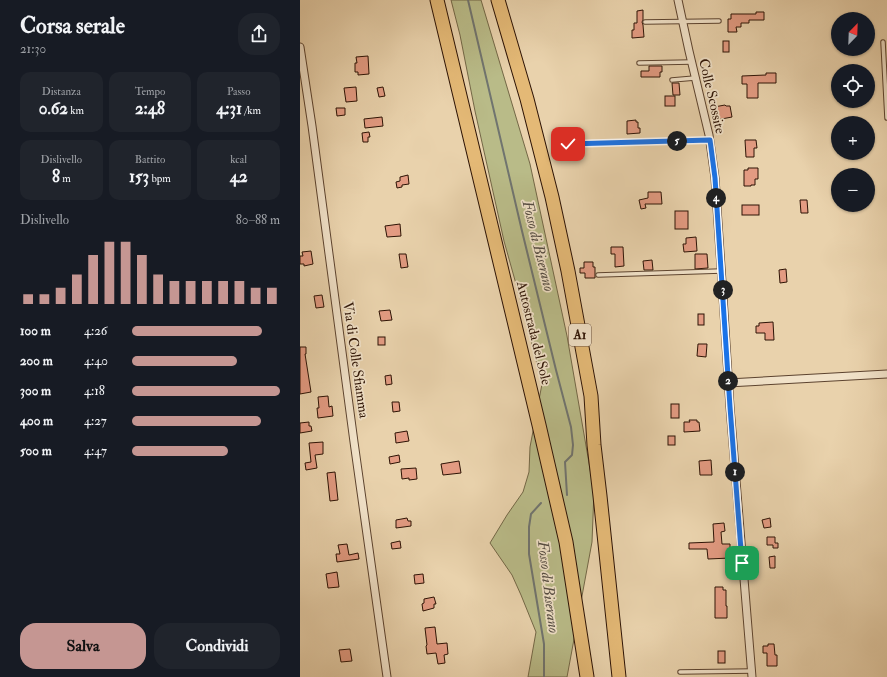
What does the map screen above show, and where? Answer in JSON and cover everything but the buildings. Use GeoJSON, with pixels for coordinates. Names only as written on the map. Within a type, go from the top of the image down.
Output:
{"type":"FeatureCollection","features":[{"type":"Feature","properties":{"kind":"highway","name":"Autostrada del Sole"},"geometry":{"type":"LineString","coordinates":[[437,0],[538,417],[566,542],[587,677]]}},
{"type":"Feature","properties":{"kind":"highway","name":"A1"},"geometry":{"type":"LineString","coordinates":[[498,0],[527,99],[552,196],[568,271],[591,396],[594,445],[619,677]]}},
{"type":"Feature","properties":{"kind":"street","name":"Colle Scossite"},"geometry":{"type":"LineString","coordinates":[[678,0],[710,140],[715,178],[728,383],[752,674]]}},
{"type":"Feature","properties":{"kind":"street","name":"Via di Colle Sfiamma"},"geometry":{"type":"LineString","coordinates":[[300,47],[387,677]]}},
{"type":"Feature","properties":{"kind":"street"},"geometry":{"type":"LineString","coordinates":[[728,383],[887,374]]}},
{"type":"Feature","properties":{"kind":"lane"},"geometry":{"type":"LineString","coordinates":[[645,22],[719,21]]}},
{"type":"Feature","properties":{"kind":"lane"},"geometry":{"type":"LineString","coordinates":[[883,42],[887,118]]}},
{"type":"Feature","properties":{"kind":"lane"},"geometry":{"type":"LineString","coordinates":[[640,63],[691,62]]}},
{"type":"Feature","properties":{"kind":"lane"},"geometry":{"type":"LineString","coordinates":[[672,80],[695,78]]}},
{"type":"Feature","properties":{"kind":"lane"},"geometry":{"type":"LineString","coordinates":[[598,275],[722,271]]}},
{"type":"Feature","properties":{"kind":"lane"},"geometry":{"type":"LineString","coordinates":[[680,672],[752,674]]}},
{"type":"Feature","properties":{"kind":"path"},"geometry":{"type":"LineString","coordinates":[[568,144],[710,140]]}},
{"type":"Feature","properties":{"kind":"green space"},"geometry":{"type":"Polygon","coordinates":[[[451,0],[481,0],[530,164],[567,336],[594,492],[592,542],[567,677],[528,677],[536,632],[512,575],[490,543],[523,492],[529,472],[530,447],[542,384],[504,241],[475,111],[460,35],[451,0]]]}},
{"type":"Feature","properties":{"kind":"waterway","name":"Fosso di Biserano"},"geometry":{"type":"LineString","coordinates":[[468,0],[522,231],[571,427],[573,445],[572,455],[565,462],[567,495]]}},
{"type":"Feature","properties":{"kind":"waterway","name":"Fosso di Biserano"},"geometry":{"type":"LineString","coordinates":[[541,503],[531,514],[529,527],[529,554],[544,644],[544,677]]}},
{"type":"Feature","properties":{"kind":"route"},"geometry":{"type":"LineString","coordinates":[[568,144],[710,140],[715,178],[742,563]]}}]}
